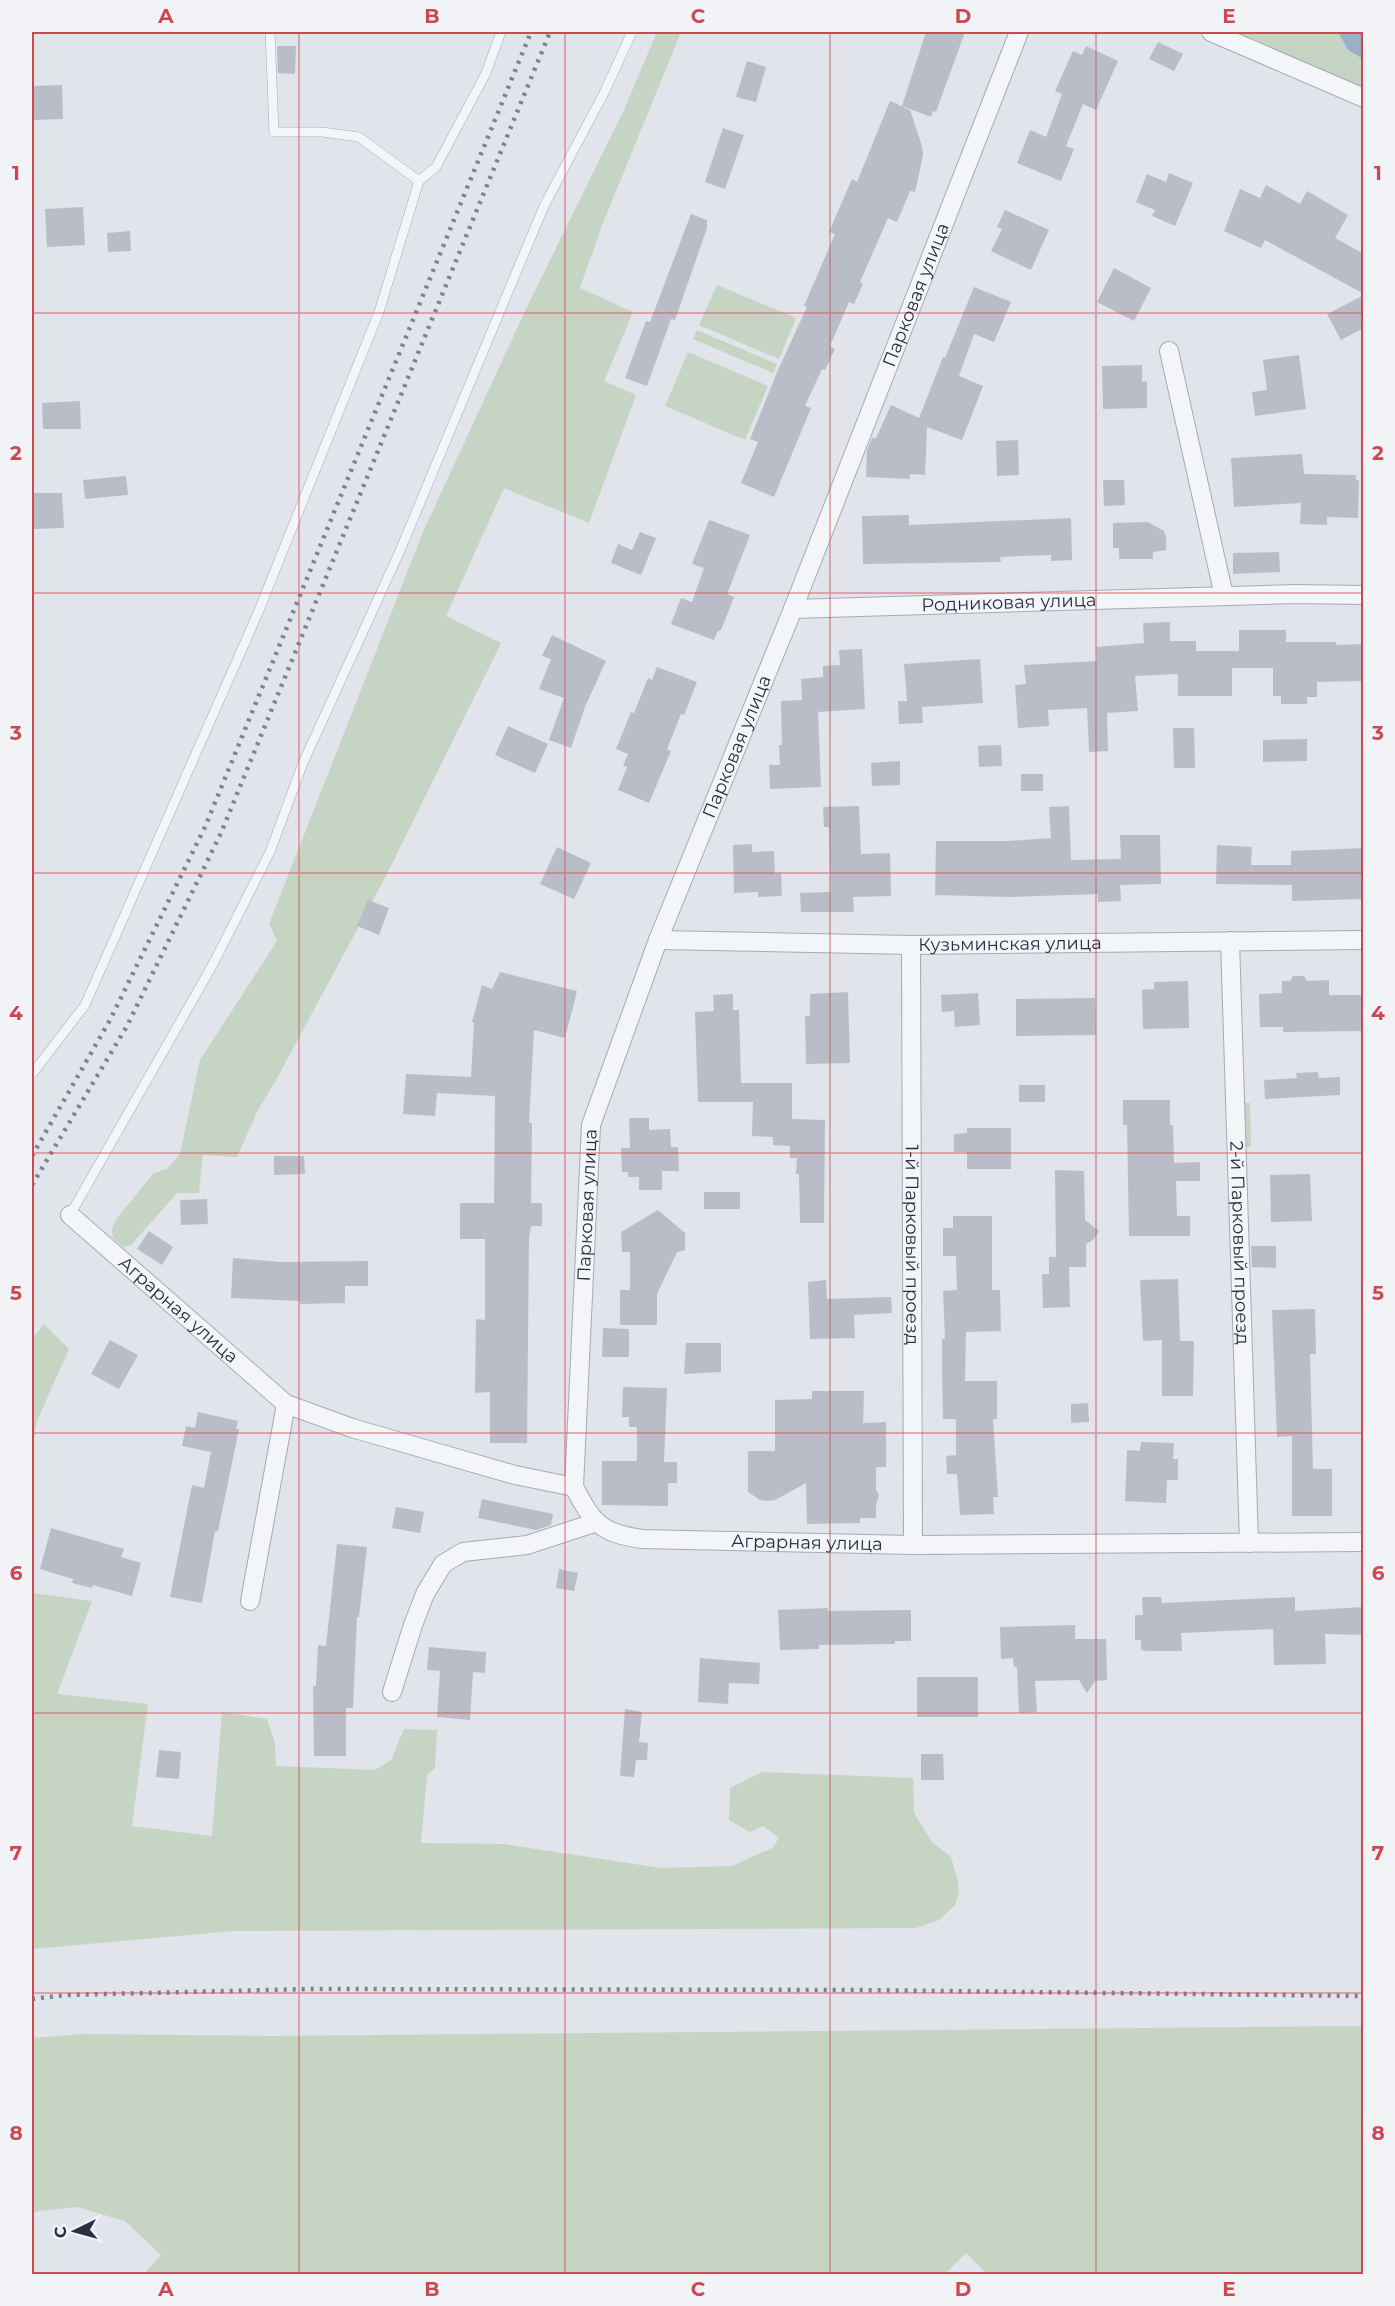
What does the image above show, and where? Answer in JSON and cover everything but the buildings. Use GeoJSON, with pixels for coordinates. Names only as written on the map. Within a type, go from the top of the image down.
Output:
{"type":"FeatureCollection","features":[{"type":"Feature","properties":{"kind":"street","name":"Парковая улица"},"geometry":{"type":"LineString","coordinates":[[574,1487],[591,1125],[658,940],[792,609],[1019,32]]}},
{"type":"Feature","properties":{"kind":"street"},"geometry":{"type":"LineString","coordinates":[[1211,32],[1364,98]]}},
{"type":"Feature","properties":{"kind":"street"},"geometry":{"type":"LineString","coordinates":[[1169,351],[1224,596]]}},
{"type":"Feature","properties":{"kind":"street","name":"Родниковая улица"},"geometry":{"type":"LineString","coordinates":[[792,609],[1224,596],[1364,595]]}},
{"type":"Feature","properties":{"kind":"street","name":"Кузьминская улица"},"geometry":{"type":"LineString","coordinates":[[658,940],[911,945],[1364,940]]}},
{"type":"Feature","properties":{"kind":"street","name":"2-й Парковый проезд"},"geometry":{"type":"LineString","coordinates":[[1230,941],[1249,1543]]}},
{"type":"Feature","properties":{"kind":"street","name":"1-й Парковый проезд"},"geometry":{"type":"LineString","coordinates":[[911,945],[914,1545]]}},
{"type":"Feature","properties":{"kind":"street","name":"Аграрная улица"},"geometry":{"type":"LineString","coordinates":[[70,1215],[286,1404],[352,1428],[515,1475],[574,1487],[588,1513],[597,1522],[618,1535],[642,1539],[914,1545],[1364,1542]]}},
{"type":"Feature","properties":{"kind":"street"},"geometry":{"type":"LineString","coordinates":[[250,1601],[286,1404]]}},
{"type":"Feature","properties":{"kind":"street"},"geometry":{"type":"LineString","coordinates":[[392,1692],[425,1594],[442,1564],[463,1552],[527,1545],[597,1522]]}},
{"type":"Feature","properties":{"kind":"lane"},"geometry":{"type":"LineString","coordinates":[[270,32],[274,132],[322,132],[359,137],[419,181]]}},
{"type":"Feature","properties":{"kind":"lane"},"geometry":{"type":"LineString","coordinates":[[32,1074],[85,1005],[257,615],[379,312],[419,181],[436,167],[486,73],[501,32]]}},
{"type":"Feature","properties":{"kind":"lane"},"geometry":{"type":"LineString","coordinates":[[70,1215],[212,966],[270,852],[303,763],[399,553],[544,206],[604,93],[632,32]]}},
{"type":"Feature","properties":{"kind":"green space"},"geometry":{"type":"Polygon","coordinates":[[[657,32],[681,32],[603,223],[580,288],[633,312],[604,381],[636,395],[589,523],[504,488],[446,616],[501,643],[386,876],[258,1110],[237,1157],[203,1155],[199,1193],[177,1193],[131,1245],[123,1247],[113,1238],[112,1229],[117,1218],[154,1173],[167,1169],[180,1154],[200,1060],[277,941],[269,924],[423,532],[526,309],[623,112],[657,32]]]}},
{"type":"Feature","properties":{"kind":"green space"},"geometry":{"type":"Polygon","coordinates":[[[1219,32],[1338,32],[1348,50],[1363,59],[1363,94],[1219,32]]]}},
{"type":"Feature","properties":{"kind":"green space"},"geometry":{"type":"Polygon","coordinates":[[[717,285],[796,318],[779,359],[699,325],[717,285]]]}},
{"type":"Feature","properties":{"kind":"green space"},"geometry":{"type":"Polygon","coordinates":[[[697,330],[777,364],[773,373],[693,339],[697,330]]]}},
{"type":"Feature","properties":{"kind":"green space"},"geometry":{"type":"Polygon","coordinates":[[[688,352],[768,386],[745,440],[665,406],[688,352]]]}},
{"type":"Feature","properties":{"kind":"green space"},"geometry":{"type":"Polygon","coordinates":[[[1241,1103],[1250,1103],[1251,1147],[1245,1147],[1241,1103]]]}},
{"type":"Feature","properties":{"kind":"green space"},"geometry":{"type":"Polygon","coordinates":[[[44,1324],[69,1349],[37,1421],[32,1452],[32,1339],[44,1324]]]}},
{"type":"Feature","properties":{"kind":"green space"},"geometry":{"type":"Polygon","coordinates":[[[32,1593],[92,1601],[57,1694],[148,1704],[132,1826],[212,1836],[222,1712],[267,1719],[275,1743],[276,1766],[375,1770],[391,1760],[404,1729],[437,1730],[435,1768],[427,1775],[421,1843],[503,1844],[661,1868],[732,1866],[772,1848],[779,1838],[763,1826],[750,1832],[729,1820],[730,1788],[762,1772],[913,1778],[914,1813],[932,1842],[951,1857],[959,1893],[955,1905],[939,1920],[916,1928],[234,1931],[32,1949],[32,1593]]]}},
{"type":"Feature","properties":{"kind":"green space"},"geometry":{"type":"Polygon","coordinates":[[[1363,2026],[1363,2274],[987,2274],[966,2253],[945,2274],[144,2274],[161,2255],[125,2221],[77,2207],[38,2211],[32,2214],[32,2038],[81,2034],[271,2036],[1363,2026]]]}},
{"type":"Feature","properties":{"kind":"water"},"geometry":{"type":"Polygon","coordinates":[[[1338,32],[1363,32],[1363,59],[1348,50],[1338,32]]]}},
{"type":"Feature","properties":{"kind":"railway"},"geometry":{"type":"LineString","coordinates":[[32,1156],[110,1020],[205,827],[531,32]]}},
{"type":"Feature","properties":{"kind":"railway"},"geometry":{"type":"LineString","coordinates":[[32,1185],[127,1026],[221,833],[550,32]]}},
{"type":"Feature","properties":{"kind":"railway"},"geometry":{"type":"LineString","coordinates":[[32,1999],[66,1995],[309,1989],[858,1990],[1364,1996]]}}]}
